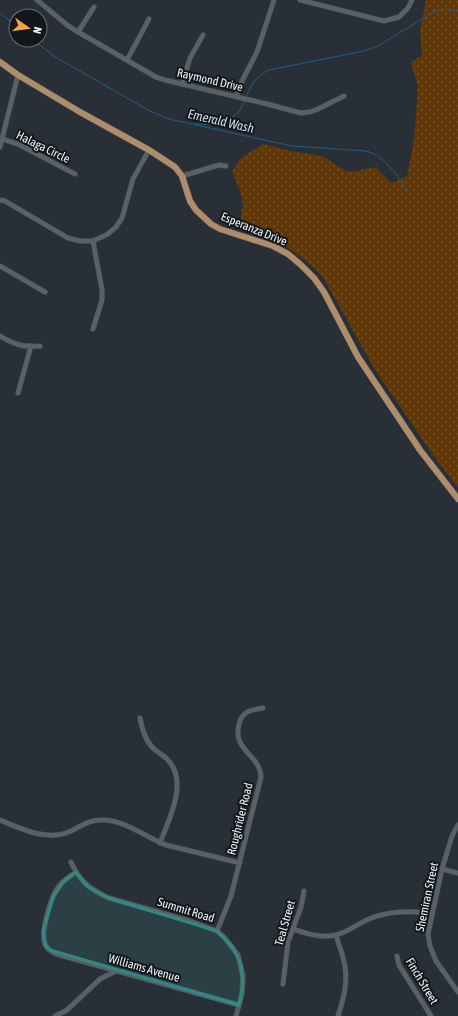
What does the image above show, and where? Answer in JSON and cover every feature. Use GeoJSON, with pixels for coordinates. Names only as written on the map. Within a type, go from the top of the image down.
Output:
{"type":"FeatureCollection","features":[{"type":"Feature","properties":{"kind":"main road","name":"Esperanza Drive"},"geometry":{"type":"LineString","coordinates":[[0,62],[18,75],[80,112],[149,150],[175,167],[182,176],[190,201],[204,218],[220,228],[273,246],[288,254],[301,265],[314,278],[324,292],[358,357],[420,450],[458,499]]}},
{"type":"Feature","properties":{"kind":"street","name":"Raymond Drive"},"geometry":{"type":"LineString","coordinates":[[37,0],[78,32],[156,77],[300,113],[318,109],[344,96]]}},
{"type":"Feature","properties":{"kind":"street"},"geometry":{"type":"LineString","coordinates":[[236,96],[241,83],[258,52],[274,0]]}},
{"type":"Feature","properties":{"kind":"street"},"geometry":{"type":"LineString","coordinates":[[300,0],[315,2],[384,21],[392,20],[398,17],[408,8],[412,0]]}},
{"type":"Feature","properties":{"kind":"street"},"geometry":{"type":"LineString","coordinates":[[78,32],[94,7]]}},
{"type":"Feature","properties":{"kind":"street"},"geometry":{"type":"LineString","coordinates":[[127,60],[149,19]]}},
{"type":"Feature","properties":{"kind":"street"},"geometry":{"type":"LineString","coordinates":[[182,84],[190,58],[203,35]]}},
{"type":"Feature","properties":{"kind":"street"},"geometry":{"type":"LineString","coordinates":[[0,147],[18,75]]}},
{"type":"Feature","properties":{"kind":"street","name":"Halaga Circle"},"geometry":{"type":"LineString","coordinates":[[2,139],[18,144],[75,174]]}},
{"type":"Feature","properties":{"kind":"street"},"geometry":{"type":"LineString","coordinates":[[0,200],[5,201],[68,238],[80,241],[93,241],[108,234],[116,227],[122,218],[133,179],[149,150]]}},
{"type":"Feature","properties":{"kind":"street"},"geometry":{"type":"LineString","coordinates":[[182,176],[219,165],[226,166]]}},
{"type":"Feature","properties":{"kind":"street"},"geometry":{"type":"LineString","coordinates":[[93,241],[102,290],[102,300],[93,329]]}},
{"type":"Feature","properties":{"kind":"street"},"geometry":{"type":"LineString","coordinates":[[0,266],[45,292]]}},
{"type":"Feature","properties":{"kind":"street"},"geometry":{"type":"LineString","coordinates":[[0,336],[14,344],[40,346]]}},
{"type":"Feature","properties":{"kind":"street"},"geometry":{"type":"LineString","coordinates":[[18,393],[31,346]]}},
{"type":"Feature","properties":{"kind":"street","name":"Roughrider Road"},"geometry":{"type":"LineString","coordinates":[[216,931],[231,896],[261,777],[260,767],[240,744],[237,731],[242,716],[245,713],[249,710],[263,708]]}},
{"type":"Feature","properties":{"kind":"street"},"geometry":{"type":"LineString","coordinates":[[140,718],[142,730],[146,739],[154,749],[170,762],[177,778],[175,802],[160,842]]}},
{"type":"Feature","properties":{"kind":"street"},"geometry":{"type":"LineString","coordinates":[[0,820],[24,830],[53,835],[66,833],[91,822],[102,820],[114,821],[160,842],[240,863]]}},
{"type":"Feature","properties":{"kind":"street","name":"Shemiran Street"},"geometry":{"type":"LineString","coordinates":[[458,825],[452,836],[442,869],[428,934],[430,946],[436,961],[458,992]]}},
{"type":"Feature","properties":{"kind":"street","name":"Summit Road"},"geometry":{"type":"LineString","coordinates":[[71,862],[76,872],[88,887],[109,898],[190,921],[216,931],[232,946],[238,955],[241,965],[243,985],[236,1016]]}},
{"type":"Feature","properties":{"kind":"street"},"geometry":{"type":"LineString","coordinates":[[442,869],[458,873]]}},
{"type":"Feature","properties":{"kind":"street","name":"Williams Avenue"},"geometry":{"type":"LineString","coordinates":[[76,872],[58,887],[53,897],[44,931],[45,946],[56,954],[239,1005]]}},
{"type":"Feature","properties":{"kind":"street","name":"Teal Street"},"geometry":{"type":"LineString","coordinates":[[283,984],[288,942],[302,907],[304,891]]}},
{"type":"Feature","properties":{"kind":"street"},"geometry":{"type":"LineString","coordinates":[[293,929],[316,936],[336,935],[375,917],[412,911],[432,914]]}},
{"type":"Feature","properties":{"kind":"street"},"geometry":{"type":"LineString","coordinates":[[336,935],[345,966],[346,981],[345,992],[338,1016]]}},
{"type":"Feature","properties":{"kind":"street","name":"Finch Street"},"geometry":{"type":"LineString","coordinates":[[397,956],[399,965],[432,1016]]}},
{"type":"Feature","properties":{"kind":"street"},"geometry":{"type":"LineString","coordinates":[[55,1016],[67,1010],[100,979],[116,970]]}},
{"type":"Feature","properties":{"kind":"highlighted area"},"geometry":{"type":"Polygon","coordinates":[[[76,872],[88,887],[109,898],[217,931],[233,947],[241,965],[243,985],[239,1005],[50,950],[45,945],[43,931],[53,897],[65,880],[76,872]]]}},
{"type":"Feature","properties":{"kind":"shaded area"},"geometry":{"type":"Polygon","coordinates":[[[426,0],[458,0],[458,488],[438,462],[375,370],[323,277],[306,260],[283,245],[245,229],[241,217],[243,204],[240,191],[232,172],[240,159],[263,144],[291,151],[322,156],[346,171],[357,171],[375,167],[391,183],[407,176],[414,140],[418,87],[411,63],[422,55],[420,30],[426,0]]]}},
{"type":"Feature","properties":{"kind":"waterway"},"geometry":{"type":"LineString","coordinates":[[246,97],[254,81],[269,70],[364,51],[378,46],[435,11],[443,9],[458,11]]}},
{"type":"Feature","properties":{"kind":"waterway","name":"Emerald Wash"},"geometry":{"type":"LineString","coordinates":[[0,13],[8,20]]}},
{"type":"Feature","properties":{"kind":"waterway","name":"Emerald Wash"},"geometry":{"type":"LineString","coordinates":[[44,48],[57,58],[150,111],[169,119],[292,146],[366,151],[379,157],[385,162],[409,192]]}},
{"type":"Feature","properties":{"kind":"waterway"},"geometry":{"type":"LineString","coordinates":[[227,121],[239,112],[245,100]]}},
{"type":"Feature","properties":{"kind":"waterway","name":"Emerald Wash"},"geometry":{"type":"LineString","coordinates":[[195,124],[216,125]]}}]}
